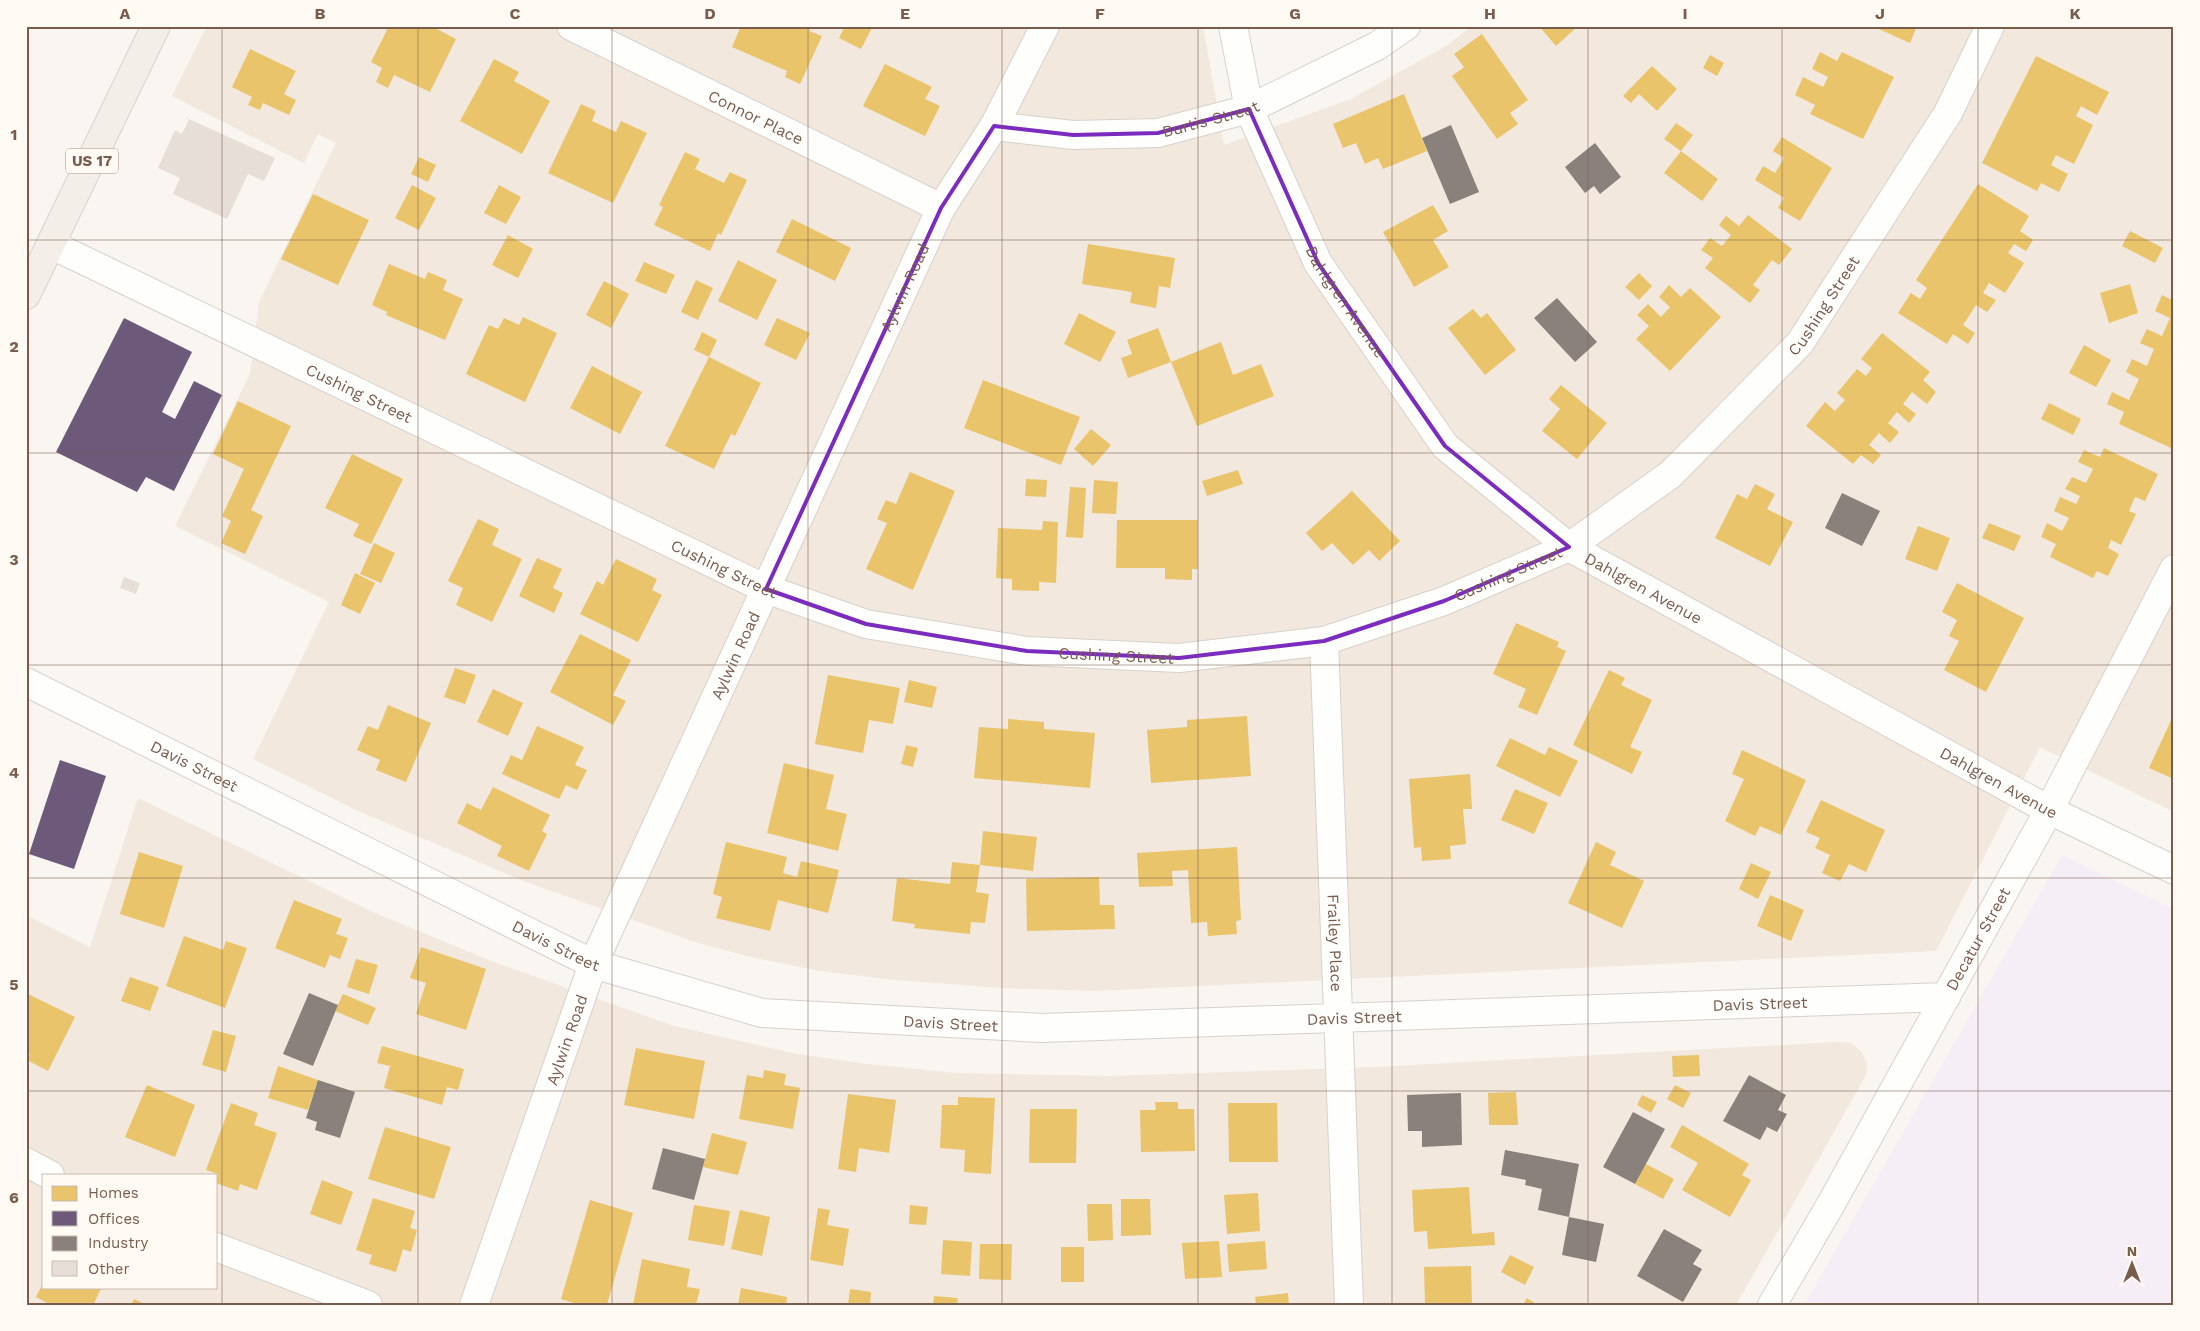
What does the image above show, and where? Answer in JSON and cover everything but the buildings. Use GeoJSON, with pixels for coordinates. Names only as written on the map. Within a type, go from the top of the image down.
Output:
{"type":"FeatureCollection","features":[{"type":"Feature","properties":{"kind":"main road","name":"US 17"},"geometry":{"type":"LineString","coordinates":[[26,295],[52,245],[156,26]]}},
{"type":"Feature","properties":{"kind":"street","name":"Connor Place"},"geometry":{"type":"LineString","coordinates":[[572,26],[941,208]]}},
{"type":"Feature","properties":{"kind":"street","name":"Aylwin Road"},"geometry":{"type":"LineString","coordinates":[[474,1305],[592,964],[941,208],[994,126],[1045,26]]}},
{"type":"Feature","properties":{"kind":"street","name":"Dahlgren Avenue"},"geometry":{"type":"LineString","coordinates":[[1233,26],[1249,109],[1318,263],[1445,446],[1569,547],[2049,810],[2174,870]]}},
{"type":"Feature","properties":{"kind":"street","name":"Burtis Street"},"geometry":{"type":"LineString","coordinates":[[994,126],[1073,135],[1158,132],[1249,109],[1377,46],[1406,26]]}},
{"type":"Feature","properties":{"kind":"street","name":"Cushing Street"},"geometry":{"type":"LineString","coordinates":[[52,245],[766,589],[866,624],[1027,652],[1179,658],[1324,642],[1444,601],[1569,547],[1671,474],[1800,343],[1948,113],[1990,26]]}},
{"type":"Feature","properties":{"kind":"street","name":"Decatur Street"},"geometry":{"type":"LineString","coordinates":[[1772,1305],[1831,1204],[2049,810],[2174,569]]}},
{"type":"Feature","properties":{"kind":"street","name":"Frailey Place"},"geometry":{"type":"LineString","coordinates":[[1324,642],[1349,1305]]}},
{"type":"Feature","properties":{"kind":"street","name":"Davis Street"},"geometry":{"type":"LineString","coordinates":[[26,682],[592,964],[762,1013],[1042,1028],[1946,997]]}},
{"type":"Feature","properties":{"kind":"street"},"geometry":{"type":"LineString","coordinates":[[26,1162],[48,1174]]}},
{"type":"Feature","properties":{"kind":"street"},"geometry":{"type":"LineString","coordinates":[[218,1247],[368,1305]]}},
{"type":"Feature","properties":{"kind":"highlighted area"},"geometry":{"type":"Polygon","coordinates":[[[1249,109],[1318,263],[1445,446],[1569,547],[1444,601],[1324,641],[1179,658],[1027,651],[866,624],[766,589],[941,208],[994,126],[1073,135],[1158,133],[1249,109]]]}},
{"type":"Feature","properties":{"kind":"shaded area"},"geometry":{"type":"Polygon","coordinates":[[[207,26],[1203,26],[1224,145],[1351,99],[1446,46],[1472,26],[2174,26],[2174,812],[2040,747],[1936,951],[1095,991],[999,988],[886,979],[820,971],[755,958],[698,943],[526,882],[358,811],[253,759],[329,602],[175,526],[250,374],[259,302],[336,143],[318,134],[304,163],[172,96],[207,26]]]}},
{"type":"Feature","properties":{"kind":"shaded area"},"geometry":{"type":"Polygon","coordinates":[[[138,798],[375,913],[491,961],[674,1026],[797,1054],[868,1064],[956,1073],[1111,1076],[1376,1067],[1837,1042],[1851,1043],[1861,1051],[1867,1063],[1866,1075],[1736,1305],[26,1305],[26,915],[90,947],[138,798]]]}},
{"type":"Feature","properties":{"kind":"shaded area"},"geometry":{"type":"Polygon","coordinates":[[[2062,855],[2174,909],[2174,1305],[1804,1305],[2062,855]]]}}]}
